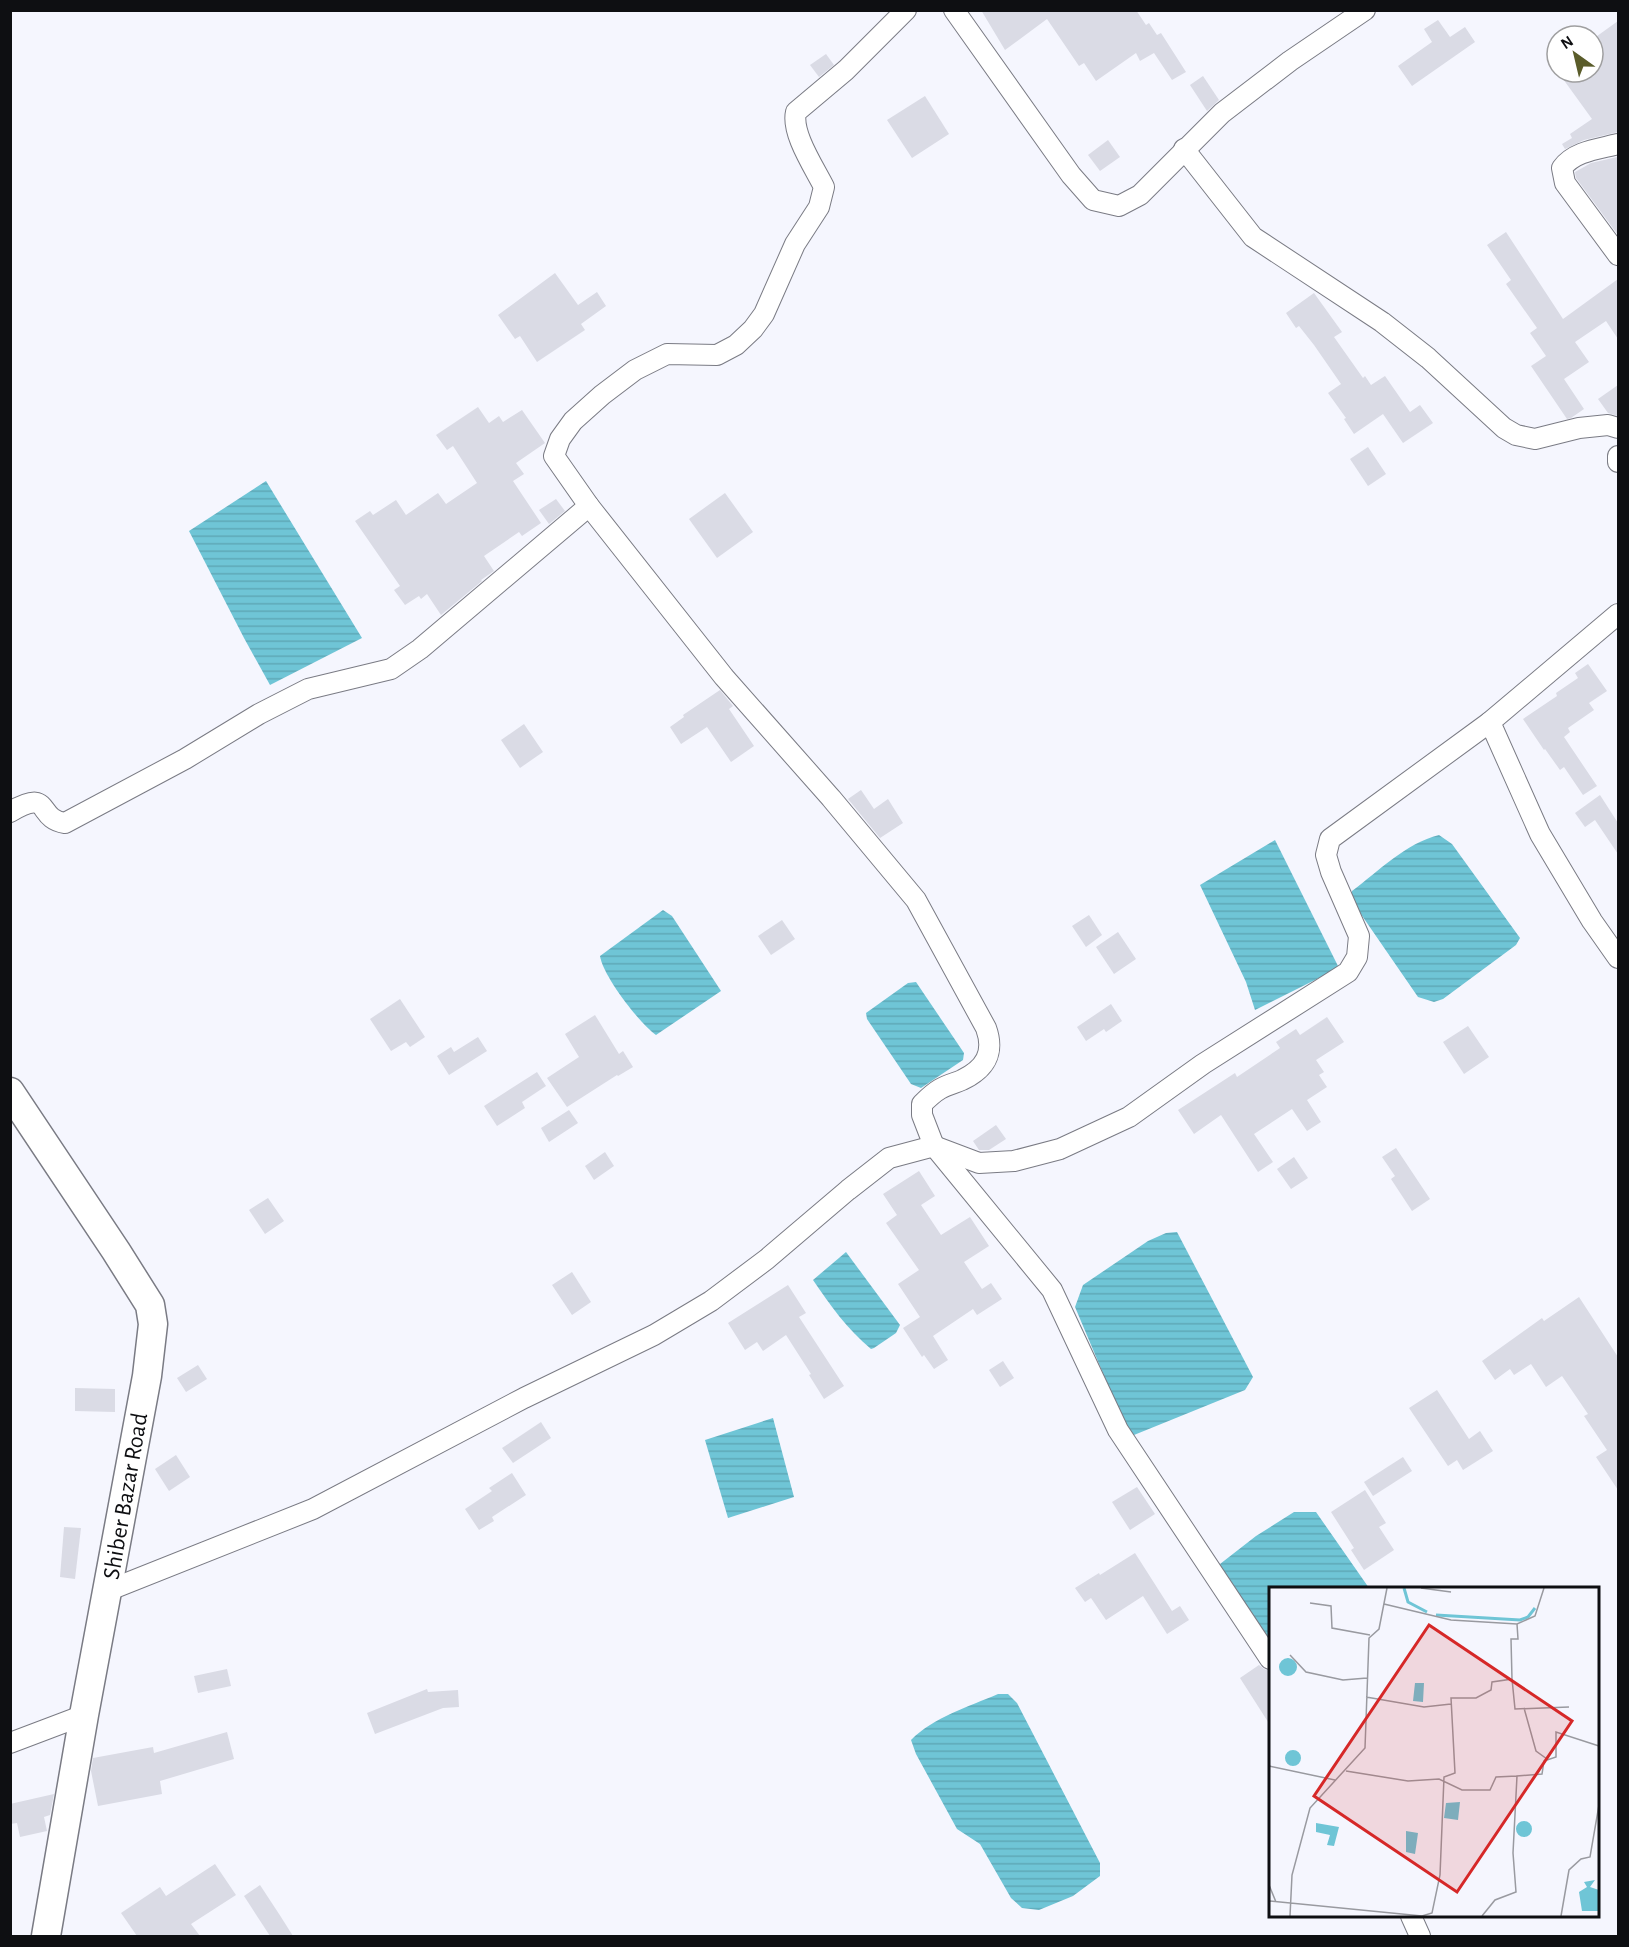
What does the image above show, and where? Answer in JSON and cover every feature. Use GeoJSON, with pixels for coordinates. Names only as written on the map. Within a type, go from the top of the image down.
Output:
{"type":"FeatureCollection","features":[{"type":"Feature","properties":{"kind":"street"},"geometry":{"type":"LineString","coordinates":[[906,10],[846,70],[796,112],[794,121],[796,132],[824,187],[819,207],[795,244],[764,314],[753,329],[736,345],[717,355],[667,354],[635,370],[573,421],[560,439],[554,456],[589,506],[724,677],[823,789],[916,900],[990,1039],[984,1065],[964,1079],[942,1088],[922,1104],[922,1115],[934,1146],[1052,1290],[1118,1430],[1269,1657]]}},
{"type":"Feature","properties":{"kind":"street"},"geometry":{"type":"LineString","coordinates":[[954,10],[1071,174],[1093,200],[1119,206],[1140,195],[1221,113],[1290,61],[1365,10]]}},
{"type":"Feature","properties":{"kind":"street"},"geometry":{"type":"LineString","coordinates":[[1618,144],[1580,154],[1562,168],[1565,183],[1618,255]]}},
{"type":"Feature","properties":{"kind":"street"},"geometry":{"type":"LineString","coordinates":[[1184,149],[1253,237],[1382,322],[1428,358],[1504,429],[1516,435],[1535,439],[1579,428],[1608,425],[1618,428]]}},
{"type":"Feature","properties":{"kind":"street"},"geometry":{"type":"LineString","coordinates":[[1618,456],[1618,462]]}},
{"type":"Feature","properties":{"kind":"street"},"geometry":{"type":"LineString","coordinates":[[10,812],[28,802],[37,802],[44,807],[52,819],[65,823],[185,759],[259,714],[308,689],[391,669],[420,649],[589,506]]}},
{"type":"Feature","properties":{"kind":"street"},"geometry":{"type":"LineString","coordinates":[[107,1591],[314,1509],[524,1398],[654,1335],[711,1301],[767,1259],[889,1158],[934,1146],[979,1163],[1014,1161],[1060,1149],[1129,1116],[1203,1064],[1348,972],[1358,957],[1359,936],[1331,872],[1326,855],[1330,839],[1490,722],[1618,614]]}},
{"type":"Feature","properties":{"kind":"street"},"geometry":{"type":"LineString","coordinates":[[1490,722],[1539,834],[1592,921],[1618,958]]}},
{"type":"Feature","properties":{"kind":"street","name":"Shiber Bazar Road"},"geometry":{"type":"LineString","coordinates":[[10,1092],[150,1305],[153,1324],[147,1376],[84,1715],[46,1936]]}},
{"type":"Feature","properties":{"kind":"street"},"geometry":{"type":"LineString","coordinates":[[10,1743],[84,1715]]}},
{"type":"Feature","properties":{"kind":"street"},"geometry":{"type":"LineString","coordinates":[[1411,1917],[1420,1936]]}},
{"type":"Feature","properties":{"kind":"water"},"geometry":{"type":"Polygon","coordinates":[[[266,481],[362,638],[270,685],[189,531],[266,481]]]}},
{"type":"Feature","properties":{"kind":"water"},"geometry":{"type":"Polygon","coordinates":[[[1439,835],[1452,844],[1520,938],[1516,945],[1443,999],[1434,1002],[1418,997],[1356,907],[1352,891],[1404,851],[1439,835]]]}},
{"type":"Feature","properties":{"kind":"water"},"geometry":{"type":"Polygon","coordinates":[[[1275,840],[1339,968],[1255,1010],[1246,982],[1200,885],[1275,840]]]}},
{"type":"Feature","properties":{"kind":"water"},"geometry":{"type":"Polygon","coordinates":[[[663,910],[672,916],[721,991],[656,1035],[640,1020],[623,998],[608,975],[600,956],[663,910]]]}},
{"type":"Feature","properties":{"kind":"water"},"geometry":{"type":"Polygon","coordinates":[[[916,982],[964,1053],[963,1060],[921,1088],[911,1084],[867,1019],[866,1013],[908,983],[916,982]]]}},
{"type":"Feature","properties":{"kind":"water"},"geometry":{"type":"Polygon","coordinates":[[[1177,1232],[1253,1377],[1245,1390],[1134,1435],[1124,1423],[1075,1307],[1083,1285],[1148,1241],[1166,1233],[1177,1232]]]}},
{"type":"Feature","properties":{"kind":"water"},"geometry":{"type":"Polygon","coordinates":[[[846,1252],[900,1325],[896,1333],[871,1349],[832,1308],[813,1280],[846,1252]]]}},
{"type":"Feature","properties":{"kind":"water"},"geometry":{"type":"Polygon","coordinates":[[[773,1418],[794,1497],[728,1518],[705,1440],[773,1418]]]}},
{"type":"Feature","properties":{"kind":"water"},"geometry":{"type":"Polygon","coordinates":[[[1294,1512],[1316,1512],[1368,1587],[1269,1587],[1269,1642],[1222,1573],[1220,1564],[1256,1536],[1294,1512]]]}},
{"type":"Feature","properties":{"kind":"water"},"geometry":{"type":"Polygon","coordinates":[[[998,1694],[1008,1694],[1017,1703],[1100,1863],[1100,1876],[1073,1896],[1039,1910],[1022,1908],[1011,1898],[980,1844],[957,1829],[916,1754],[911,1740],[941,1719],[998,1694]]]}},
{"type":"Feature","properties":{"kind":"building"},"geometry":{"type":"Polygon","coordinates":[[[981,10],[1136,10],[1146,25],[1149,23],[1157,35],[1161,33],[1186,72],[1172,80],[1154,53],[1140,61],[1136,53],[1096,81],[1084,63],[1079,66],[1047,19],[1005,50],[981,10]]]}},
{"type":"Feature","properties":{"kind":"building"},"geometry":{"type":"Polygon","coordinates":[[[1438,20],[1450,37],[1465,27],[1475,42],[1412,86],[1398,66],[1432,42],[1424,29],[1438,20]]]}},
{"type":"Feature","properties":{"kind":"building"},"geometry":{"type":"Polygon","coordinates":[[[1618,21],[1618,132],[1584,140],[1565,149],[1562,144],[1572,138],[1570,134],[1592,119],[1567,84],[1605,84],[1605,30],[1618,21]]]}},
{"type":"Feature","properties":{"kind":"building"},"geometry":{"type":"Polygon","coordinates":[[[826,54],[834,65],[819,77],[810,65],[826,54]]]}},
{"type":"Feature","properties":{"kind":"building"},"geometry":{"type":"Polygon","coordinates":[[[1203,76],[1219,100],[1207,111],[1190,85],[1203,76]]]}},
{"type":"Feature","properties":{"kind":"building"},"geometry":{"type":"Polygon","coordinates":[[[925,96],[949,134],[912,158],[887,120],[925,96]]]}},
{"type":"Feature","properties":{"kind":"building"},"geometry":{"type":"Polygon","coordinates":[[[1108,140],[1120,157],[1100,171],[1088,155],[1108,140]]]}},
{"type":"Feature","properties":{"kind":"building"},"geometry":{"type":"Polygon","coordinates":[[[1617,157],[1618,235],[1576,178],[1575,172],[1591,163],[1617,157]]]}},
{"type":"Feature","properties":{"kind":"building"},"geometry":{"type":"Polygon","coordinates":[[[1506,232],[1563,319],[1618,279],[1618,339],[1606,321],[1575,342],[1589,362],[1564,379],[1584,409],[1571,418],[1567,419],[1531,366],[1546,356],[1530,333],[1537,328],[1506,284],[1511,280],[1487,245],[1506,232]]]}},
{"type":"Feature","properties":{"kind":"building"},"geometry":{"type":"Polygon","coordinates":[[[555,273],[578,305],[597,292],[606,306],[581,324],[585,330],[537,362],[520,336],[515,339],[498,315],[555,273]]]}},
{"type":"Feature","properties":{"kind":"building"},"geometry":{"type":"Polygon","coordinates":[[[1314,293],[1342,332],[1334,337],[1363,378],[1365,376],[1371,385],[1385,376],[1410,412],[1420,405],[1433,423],[1403,443],[1383,414],[1354,434],[1344,419],[1346,418],[1328,393],[1341,384],[1314,345],[1299,326],[1296,328],[1286,313],[1314,293]]]}},
{"type":"Feature","properties":{"kind":"building"},"geometry":{"type":"Polygon","coordinates":[[[1618,385],[1618,416],[1608,413],[1598,399],[1618,385]]]}},
{"type":"Feature","properties":{"kind":"building"},"geometry":{"type":"Polygon","coordinates":[[[478,407],[489,423],[499,416],[503,422],[522,410],[545,443],[516,463],[524,474],[513,481],[541,523],[522,536],[519,532],[484,556],[494,571],[441,615],[427,594],[405,605],[394,590],[400,586],[355,521],[370,511],[373,515],[396,500],[406,515],[438,493],[446,504],[477,483],[453,446],[447,450],[436,435],[478,407]]]}},
{"type":"Feature","properties":{"kind":"building"},"geometry":{"type":"Polygon","coordinates":[[[1368,447],[1386,474],[1368,486],[1350,459],[1368,447]]]}},
{"type":"Feature","properties":{"kind":"building"},"geometry":{"type":"Polygon","coordinates":[[[725,493],[753,532],[717,558],[689,519],[725,493]]]}},
{"type":"Feature","properties":{"kind":"building"},"geometry":{"type":"Polygon","coordinates":[[[556,499],[565,511],[549,524],[539,510],[556,499]]]}},
{"type":"Feature","properties":{"kind":"building"},"geometry":{"type":"Polygon","coordinates":[[[1588,664],[1607,691],[1589,703],[1594,710],[1568,728],[1570,732],[1564,737],[1597,786],[1583,795],[1564,767],[1560,770],[1544,750],[1523,719],[1557,696],[1556,693],[1578,678],[1575,673],[1588,664]]]}},
{"type":"Feature","properties":{"kind":"building"},"geometry":{"type":"Polygon","coordinates":[[[720,690],[733,706],[729,709],[754,746],[731,762],[707,727],[681,744],[670,727],[684,717],[683,715],[720,690]]]}},
{"type":"Feature","properties":{"kind":"building"},"geometry":{"type":"Polygon","coordinates":[[[524,724],[543,752],[520,768],[501,740],[524,724]]]}},
{"type":"Feature","properties":{"kind":"building"},"geometry":{"type":"Polygon","coordinates":[[[861,790],[874,809],[888,799],[903,823],[880,838],[848,799],[861,790]]]}},
{"type":"Feature","properties":{"kind":"building"},"geometry":{"type":"Polygon","coordinates":[[[1600,795],[1618,823],[1618,854],[1595,820],[1585,827],[1575,813],[1600,795]]]}},
{"type":"Feature","properties":{"kind":"building"},"geometry":{"type":"Polygon","coordinates":[[[1089,915],[1102,935],[1086,947],[1072,926],[1089,915]]]}},
{"type":"Feature","properties":{"kind":"building"},"geometry":{"type":"Polygon","coordinates":[[[782,920],[795,939],[771,955],[758,936],[782,920]]]}},
{"type":"Feature","properties":{"kind":"building"},"geometry":{"type":"Polygon","coordinates":[[[1118,932],[1136,959],[1114,974],[1096,947],[1118,932]]]}},
{"type":"Feature","properties":{"kind":"building"},"geometry":{"type":"Polygon","coordinates":[[[400,999],[425,1037],[410,1047],[406,1042],[391,1051],[370,1019],[400,999]]]}},
{"type":"Feature","properties":{"kind":"building"},"geometry":{"type":"Polygon","coordinates":[[[1111,1004],[1122,1021],[1106,1032],[1104,1029],[1086,1041],[1077,1027],[1111,1004]]]}},
{"type":"Feature","properties":{"kind":"building"},"geometry":{"type":"Polygon","coordinates":[[[595,1015],[619,1054],[623,1051],[633,1067],[567,1107],[547,1078],[579,1057],[565,1034],[595,1015]]]}},
{"type":"Feature","properties":{"kind":"building"},"geometry":{"type":"Polygon","coordinates":[[[1327,1017],[1344,1042],[1316,1060],[1324,1072],[1319,1075],[1327,1087],[1307,1100],[1321,1122],[1307,1131],[1292,1109],[1254,1134],[1273,1162],[1258,1172],[1221,1115],[1194,1134],[1178,1110],[1235,1073],[1237,1077],[1280,1048],[1276,1042],[1296,1029],[1300,1035],[1327,1017]]]}},
{"type":"Feature","properties":{"kind":"building"},"geometry":{"type":"Polygon","coordinates":[[[1468,1026],[1489,1057],[1464,1074],[1443,1042],[1468,1026]]]}},
{"type":"Feature","properties":{"kind":"building"},"geometry":{"type":"Polygon","coordinates":[[[478,1037],[487,1051],[449,1075],[437,1056],[451,1047],[454,1052],[478,1037]]]}},
{"type":"Feature","properties":{"kind":"building"},"geometry":{"type":"Polygon","coordinates":[[[537,1072],[546,1086],[522,1102],[525,1108],[497,1126],[484,1106],[537,1072]]]}},
{"type":"Feature","properties":{"kind":"building"},"geometry":{"type":"Polygon","coordinates":[[[569,1110],[578,1123],[549,1142],[541,1128],[569,1110]]]}},
{"type":"Feature","properties":{"kind":"building"},"geometry":{"type":"Polygon","coordinates":[[[996,1125],[1006,1139],[989,1150],[979,1150],[973,1141],[996,1125]]]}},
{"type":"Feature","properties":{"kind":"building"},"geometry":{"type":"Polygon","coordinates":[[[1396,1148],[1430,1199],[1412,1211],[1391,1179],[1395,1176],[1382,1157],[1396,1148]]]}},
{"type":"Feature","properties":{"kind":"building"},"geometry":{"type":"Polygon","coordinates":[[[605,1152],[614,1166],[594,1180],[585,1166],[605,1152]]]}},
{"type":"Feature","properties":{"kind":"building"},"geometry":{"type":"Polygon","coordinates":[[[1294,1157],[1308,1178],[1291,1189],[1277,1169],[1294,1157]]]}},
{"type":"Feature","properties":{"kind":"building"},"geometry":{"type":"Polygon","coordinates":[[[919,1171],[935,1196],[921,1205],[941,1235],[970,1217],[989,1246],[964,1262],[982,1289],[991,1283],[1002,1299],[977,1315],[973,1309],[933,1336],[948,1360],[934,1369],[924,1355],[922,1357],[903,1328],[920,1317],[898,1284],[919,1270],[886,1223],[897,1215],[883,1194],[919,1171]]]}},
{"type":"Feature","properties":{"kind":"building"},"geometry":{"type":"Polygon","coordinates":[[[268,1198],[284,1221],[265,1234],[249,1210],[268,1198]]]}},
{"type":"Feature","properties":{"kind":"building"},"geometry":{"type":"Polygon","coordinates":[[[572,1272],[591,1302],[572,1315],[552,1285],[572,1272]]]}},
{"type":"Feature","properties":{"kind":"building"},"geometry":{"type":"Polygon","coordinates":[[[788,1285],[806,1313],[799,1317],[844,1386],[824,1399],[786,1335],[763,1351],[757,1342],[745,1350],[728,1323],[788,1285]]]}},
{"type":"Feature","properties":{"kind":"building"},"geometry":{"type":"Polygon","coordinates":[[[1579,1297],[1618,1357],[1618,1490],[1596,1457],[1607,1450],[1584,1416],[1588,1414],[1562,1376],[1546,1387],[1531,1364],[1514,1375],[1510,1369],[1495,1380],[1482,1361],[1542,1318],[1544,1321],[1579,1297]]]}},
{"type":"Feature","properties":{"kind":"building"},"geometry":{"type":"Polygon","coordinates":[[[1003,1361],[1014,1378],[1000,1387],[989,1370],[1003,1361]]]}},
{"type":"Feature","properties":{"kind":"building"},"geometry":{"type":"Polygon","coordinates":[[[198,1365],[207,1379],[186,1392],[177,1378],[198,1365]]]}},
{"type":"Feature","properties":{"kind":"building"},"geometry":{"type":"Polygon","coordinates":[[[75,1388],[115,1389],[115,1412],[75,1411],[75,1388]]]}},
{"type":"Feature","properties":{"kind":"building"},"geometry":{"type":"Polygon","coordinates":[[[1437,1390],[1469,1439],[1480,1431],[1493,1451],[1463,1470],[1457,1460],[1448,1466],[1409,1408],[1437,1390]]]}},
{"type":"Feature","properties":{"kind":"building"},"geometry":{"type":"Polygon","coordinates":[[[541,1422],[551,1438],[513,1463],[502,1448],[541,1422]]]}},
{"type":"Feature","properties":{"kind":"building"},"geometry":{"type":"Polygon","coordinates":[[[176,1455],[190,1477],[169,1491],[155,1469],[176,1455]]]}},
{"type":"Feature","properties":{"kind":"building"},"geometry":{"type":"Polygon","coordinates":[[[1403,1457],[1412,1471],[1373,1496],[1364,1482],[1403,1457]]]}},
{"type":"Feature","properties":{"kind":"building"},"geometry":{"type":"Polygon","coordinates":[[[512,1473],[526,1495],[492,1517],[494,1521],[479,1530],[465,1509],[492,1491],[489,1488],[512,1473]]]}},
{"type":"Feature","properties":{"kind":"building"},"geometry":{"type":"Polygon","coordinates":[[[1137,1487],[1155,1514],[1130,1530],[1112,1502],[1137,1487]]]}},
{"type":"Feature","properties":{"kind":"building"},"geometry":{"type":"Polygon","coordinates":[[[1365,1490],[1386,1523],[1379,1527],[1394,1550],[1364,1570],[1351,1550],[1354,1548],[1331,1512],[1365,1490]]]}},
{"type":"Feature","properties":{"kind":"building"},"geometry":{"type":"Polygon","coordinates":[[[64,1527],[81,1528],[75,1579],[60,1577],[64,1527]]]}},
{"type":"Feature","properties":{"kind":"building"},"geometry":{"type":"Polygon","coordinates":[[[1135,1553],[1172,1611],[1180,1606],[1189,1620],[1167,1634],[1143,1596],[1106,1620],[1091,1598],[1085,1602],[1075,1588],[1135,1553]]]}},
{"type":"Feature","properties":{"kind":"building"},"geometry":{"type":"Polygon","coordinates":[[[1259,1665],[1269,1671],[1269,1723],[1240,1678],[1259,1665]]]}},
{"type":"Feature","properties":{"kind":"building"},"geometry":{"type":"Polygon","coordinates":[[[227,1669],[231,1686],[198,1693],[194,1676],[227,1669]]]}},
{"type":"Feature","properties":{"kind":"building"},"geometry":{"type":"Polygon","coordinates":[[[427,1689],[428,1692],[458,1690],[459,1707],[443,1708],[375,1734],[367,1713],[427,1689]]]}},
{"type":"Feature","properties":{"kind":"building"},"geometry":{"type":"Polygon","coordinates":[[[227,1732],[234,1759],[160,1781],[162,1794],[98,1806],[91,1771],[93,1758],[153,1747],[154,1753],[227,1732]]]}},
{"type":"Feature","properties":{"kind":"building"},"geometry":{"type":"Polygon","coordinates":[[[54,1794],[50,1815],[44,1817],[47,1831],[20,1837],[17,1823],[10,1824],[10,1804],[54,1794]]]}},
{"type":"Feature","properties":{"kind":"building"},"geometry":{"type":"Polygon","coordinates":[[[215,1864],[236,1895],[191,1924],[200,1936],[137,1936],[121,1913],[160,1887],[166,1896],[215,1864]]]}},
{"type":"Feature","properties":{"kind":"building"},"geometry":{"type":"Polygon","coordinates":[[[260,1885],[293,1936],[270,1936],[244,1896],[260,1885]]]}}]}
